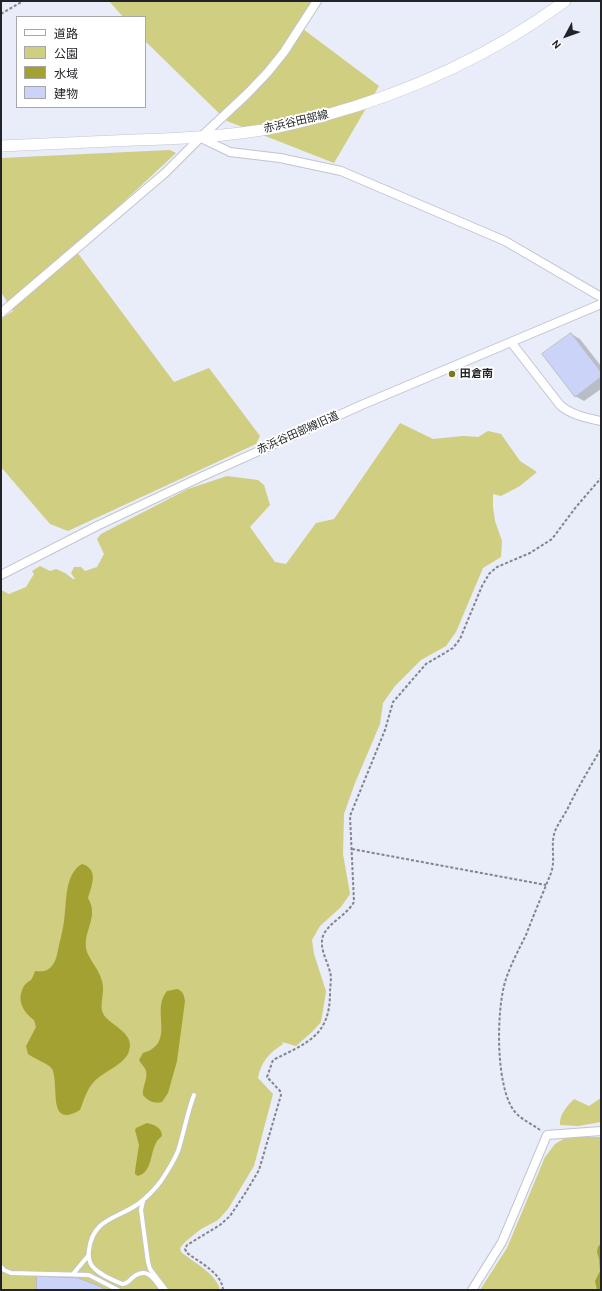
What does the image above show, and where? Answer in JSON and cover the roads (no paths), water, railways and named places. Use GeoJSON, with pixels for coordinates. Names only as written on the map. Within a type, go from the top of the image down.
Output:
{"type":"FeatureCollection","features":[{"type":"Feature","properties":{"kind":"main road","name":"赤浜谷田部線"},"geometry":{"type":"LineString","coordinates":[[1,146],[201,137],[256,131],[307,120],[354,107],[400,91],[436,76],[507,40],[565,1]]}},
{"type":"Feature","properties":{"kind":"street"},"geometry":{"type":"LineString","coordinates":[[1,313],[166,173],[201,137],[227,114],[268,72],[284,52],[317,1]]}},
{"type":"Feature","properties":{"kind":"street"},"geometry":{"type":"LineString","coordinates":[[201,137],[230,152],[280,158],[341,171],[506,241],[601,297]]}},
{"type":"Feature","properties":{"kind":"street","name":"赤浜谷田部線旧道"},"geometry":{"type":"LineString","coordinates":[[1,575],[99,525],[203,476],[364,404],[601,304]]}},
{"type":"Feature","properties":{"kind":"street"},"geometry":{"type":"LineString","coordinates":[[511,342],[566,411],[601,421]]}},
{"type":"Feature","properties":{"kind":"street"},"geometry":{"type":"LineString","coordinates":[[472,1290],[502,1242],[547,1135],[601,1131]]}},
{"type":"Feature","properties":{"kind":"lane"},"geometry":{"type":"LineString","coordinates":[[162,1290],[151,1276],[144,1272],[138,1274],[125,1284],[122,1284],[95,1270],[88,1256],[91,1239],[103,1223],[106,1220],[130,1209],[143,1200],[161,1181],[177,1153],[194,1095]]}},
{"type":"Feature","properties":{"kind":"lane"},"geometry":{"type":"LineString","coordinates":[[143,1200],[141,1210],[148,1262],[150,1269],[166,1290]]}},
{"type":"Feature","properties":{"kind":"lane"},"geometry":{"type":"LineString","coordinates":[[130,1209],[138,1211],[142,1215]]}},
{"type":"Feature","properties":{"kind":"lane"},"geometry":{"type":"LineString","coordinates":[[72,1274],[88,1256]]}},
{"type":"Feature","properties":{"kind":"lane"},"geometry":{"type":"LineString","coordinates":[[144,1272],[148,1262]]}},
{"type":"Feature","properties":{"kind":"lane"},"geometry":{"type":"LineString","coordinates":[[1,1267],[11,1273],[89,1275],[118,1290]]}},
{"type":"Feature","properties":{"kind":"water"},"geometry":{"type":"Polygon","coordinates":[[[82,864],[91,870],[93,878],[88,898],[91,905],[92,917],[87,935],[86,948],[88,955],[100,974],[103,991],[102,1011],[109,1020],[125,1033],[130,1044],[127,1056],[93,1083],[87,1092],[80,1110],[69,1115],[62,1114],[58,1110],[52,1069],[28,1054],[26,1046],[36,1027],[34,1020],[22,1005],[21,996],[24,986],[31,980],[35,971],[46,971],[54,963],[57,956],[63,927],[69,882],[76,869],[82,864]]]}},
{"type":"Feature","properties":{"kind":"water"},"geometry":{"type":"Polygon","coordinates":[[[177,989],[183,994],[185,1001],[177,1061],[168,1093],[162,1102],[159,1103],[147,1099],[143,1095],[146,1071],[139,1060],[143,1053],[153,1048],[159,1042],[161,1034],[162,999],[167,991],[177,989]]]}},
{"type":"Feature","properties":{"kind":"water"},"geometry":{"type":"Polygon","coordinates":[[[147,1123],[159,1128],[162,1136],[156,1142],[146,1171],[138,1176],[135,1174],[135,1171],[139,1145],[135,1130],[136,1128],[147,1123]]]}},
{"type":"Feature","properties":{"kind":"water"},"geometry":{"type":"Polygon","coordinates":[[[601,1243],[601,1290],[597,1290],[595,1281],[600,1271],[597,1252],[601,1243]]]}},
{"type":"Feature","properties":{"kind":"place","name":"田倉南"},"geometry":{"type":"Point","coordinates":[452,374]}}]}
